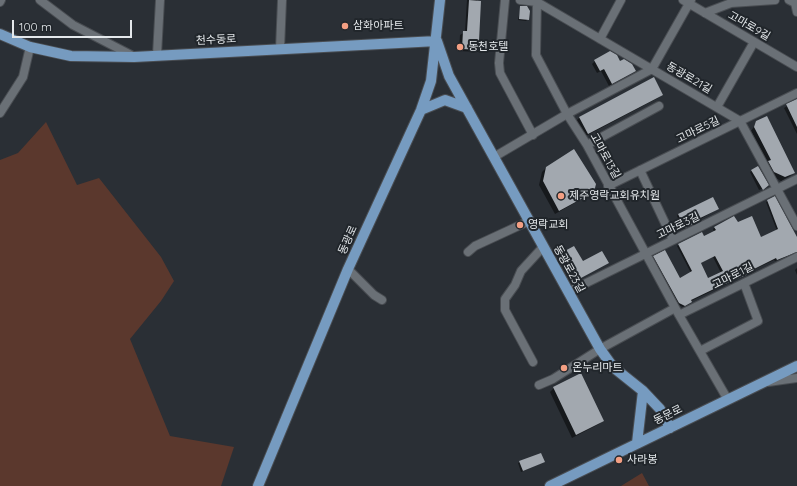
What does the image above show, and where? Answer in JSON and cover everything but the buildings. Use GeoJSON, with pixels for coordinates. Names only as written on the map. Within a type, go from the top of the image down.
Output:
{"type":"FeatureCollection","features":[{"type":"Feature","properties":{"kind":"main road","name":"동광로"},"geometry":{"type":"LineString","coordinates":[[258,486],[348,269],[420,110],[431,81],[437,41],[440,0]]}},
{"type":"Feature","properties":{"kind":"main road","name":"천수동로"},"geometry":{"type":"LineString","coordinates":[[0,34],[30,47],[71,56],[134,57],[437,41]]}},
{"type":"Feature","properties":{"kind":"main road","name":"동광로23길"},"geometry":{"type":"LineString","coordinates":[[437,41],[449,76],[600,349],[613,367],[643,391],[660,409],[670,428]]}},
{"type":"Feature","properties":{"kind":"main road"},"geometry":{"type":"LineString","coordinates":[[420,110],[445,100],[467,108]]}},
{"type":"Feature","properties":{"kind":"main road","name":"동문로"},"geometry":{"type":"LineString","coordinates":[[550,486],[797,366]]}},
{"type":"Feature","properties":{"kind":"main road"},"geometry":{"type":"LineString","coordinates":[[637,443],[643,391]]}},
{"type":"Feature","properties":{"kind":"street"},"geometry":{"type":"LineString","coordinates":[[40,0],[49,9],[73,25],[134,57]]}},
{"type":"Feature","properties":{"kind":"street"},"geometry":{"type":"LineString","coordinates":[[157,55],[160,0]]}},
{"type":"Feature","properties":{"kind":"street"},"geometry":{"type":"LineString","coordinates":[[280,49],[282,0]]}},
{"type":"Feature","properties":{"kind":"street"},"geometry":{"type":"LineString","coordinates":[[506,0],[499,63],[500,72],[533,135]]}},
{"type":"Feature","properties":{"kind":"street","name":"동광로21길"},"geometry":{"type":"LineString","coordinates":[[520,0],[537,1],[740,121]]}},
{"type":"Feature","properties":{"kind":"street"},"geometry":{"type":"LineString","coordinates":[[600,39],[621,0]]}},
{"type":"Feature","properties":{"kind":"street"},"geometry":{"type":"LineString","coordinates":[[705,13],[731,3],[775,0]]}},
{"type":"Feature","properties":{"kind":"street"},"geometry":{"type":"LineString","coordinates":[[789,0],[795,3],[797,12]]}},
{"type":"Feature","properties":{"kind":"street","name":"고마로13길"},"geometry":{"type":"LineString","coordinates":[[537,1],[536,55],[567,114],[587,145],[608,186],[647,253],[675,308],[728,400]]}},
{"type":"Feature","properties":{"kind":"street","name":"고마로9길"},"geometry":{"type":"LineString","coordinates":[[652,69],[688,1],[705,13],[797,67]]}},
{"type":"Feature","properties":{"kind":"street"},"geometry":{"type":"LineString","coordinates":[[717,107],[754,42]]}},
{"type":"Feature","properties":{"kind":"street"},"geometry":{"type":"LineString","coordinates":[[0,113],[23,77],[30,47]]}},
{"type":"Feature","properties":{"kind":"street"},"geometry":{"type":"LineString","coordinates":[[494,157],[567,114],[652,69]]}},
{"type":"Feature","properties":{"kind":"street","name":"고마로5길"},"geometry":{"type":"LineString","coordinates":[[608,186],[797,93]]}},
{"type":"Feature","properties":{"kind":"street"},"geometry":{"type":"LineString","coordinates":[[587,145],[659,106]]}},
{"type":"Feature","properties":{"kind":"street"},"geometry":{"type":"LineString","coordinates":[[740,121],[777,189],[794,213],[797,226]]}},
{"type":"Feature","properties":{"kind":"street"},"geometry":{"type":"LineString","coordinates":[[640,170],[673,240]]}},
{"type":"Feature","properties":{"kind":"street","name":"고마로3길"},"geometry":{"type":"LineString","coordinates":[[568,292],[797,179]]}},
{"type":"Feature","properties":{"kind":"street"},"geometry":{"type":"LineString","coordinates":[[468,252],[475,246],[529,221]]}},
{"type":"Feature","properties":{"kind":"street"},"geometry":{"type":"LineString","coordinates":[[533,362],[505,310],[505,299],[515,285],[521,271],[543,247]]}},
{"type":"Feature","properties":{"kind":"street","name":"고마로1길"},"geometry":{"type":"LineString","coordinates":[[679,315],[797,257]]}},
{"type":"Feature","properties":{"kind":"street"},"geometry":{"type":"LineString","coordinates":[[348,269],[374,295],[382,300]]}},
{"type":"Feature","properties":{"kind":"street"},"geometry":{"type":"LineString","coordinates":[[700,351],[758,321],[744,283]]}},
{"type":"Feature","properties":{"kind":"street"},"geometry":{"type":"LineString","coordinates":[[539,385],[553,379],[600,349],[675,308]]}},
{"type":"Feature","properties":{"kind":"street"},"geometry":{"type":"LineString","coordinates":[[763,383],[797,378]]}},
{"type":"Feature","properties":{"kind":"shaded area"},"geometry":{"type":"Polygon","coordinates":[[[46,122],[77,185],[99,178],[161,257],[174,281],[161,301],[130,339],[170,436],[234,447],[221,486],[0,486],[0,160],[18,153],[46,122]]]}},
{"type":"Feature","properties":{"kind":"shaded area"},"geometry":{"type":"Polygon","coordinates":[[[642,473],[649,486],[621,486],[642,473]]]}},
{"type":"Feature","properties":{"kind":"place","name":"삼화아파트"},"geometry":{"type":"Point","coordinates":[345,26]}},
{"type":"Feature","properties":{"kind":"place","name":"동천호텔"},"geometry":{"type":"Point","coordinates":[460,47]}},
{"type":"Feature","properties":{"kind":"place","name":"제주영락교회유치원"},"geometry":{"type":"Point","coordinates":[561,196]}},
{"type":"Feature","properties":{"kind":"place","name":"영락교회"},"geometry":{"type":"Point","coordinates":[520,225]}},
{"type":"Feature","properties":{"kind":"place","name":"온누리마트"},"geometry":{"type":"Point","coordinates":[564,368]}},
{"type":"Feature","properties":{"kind":"place","name":"사라봉"},"geometry":{"type":"Point","coordinates":[619,460]}}]}
